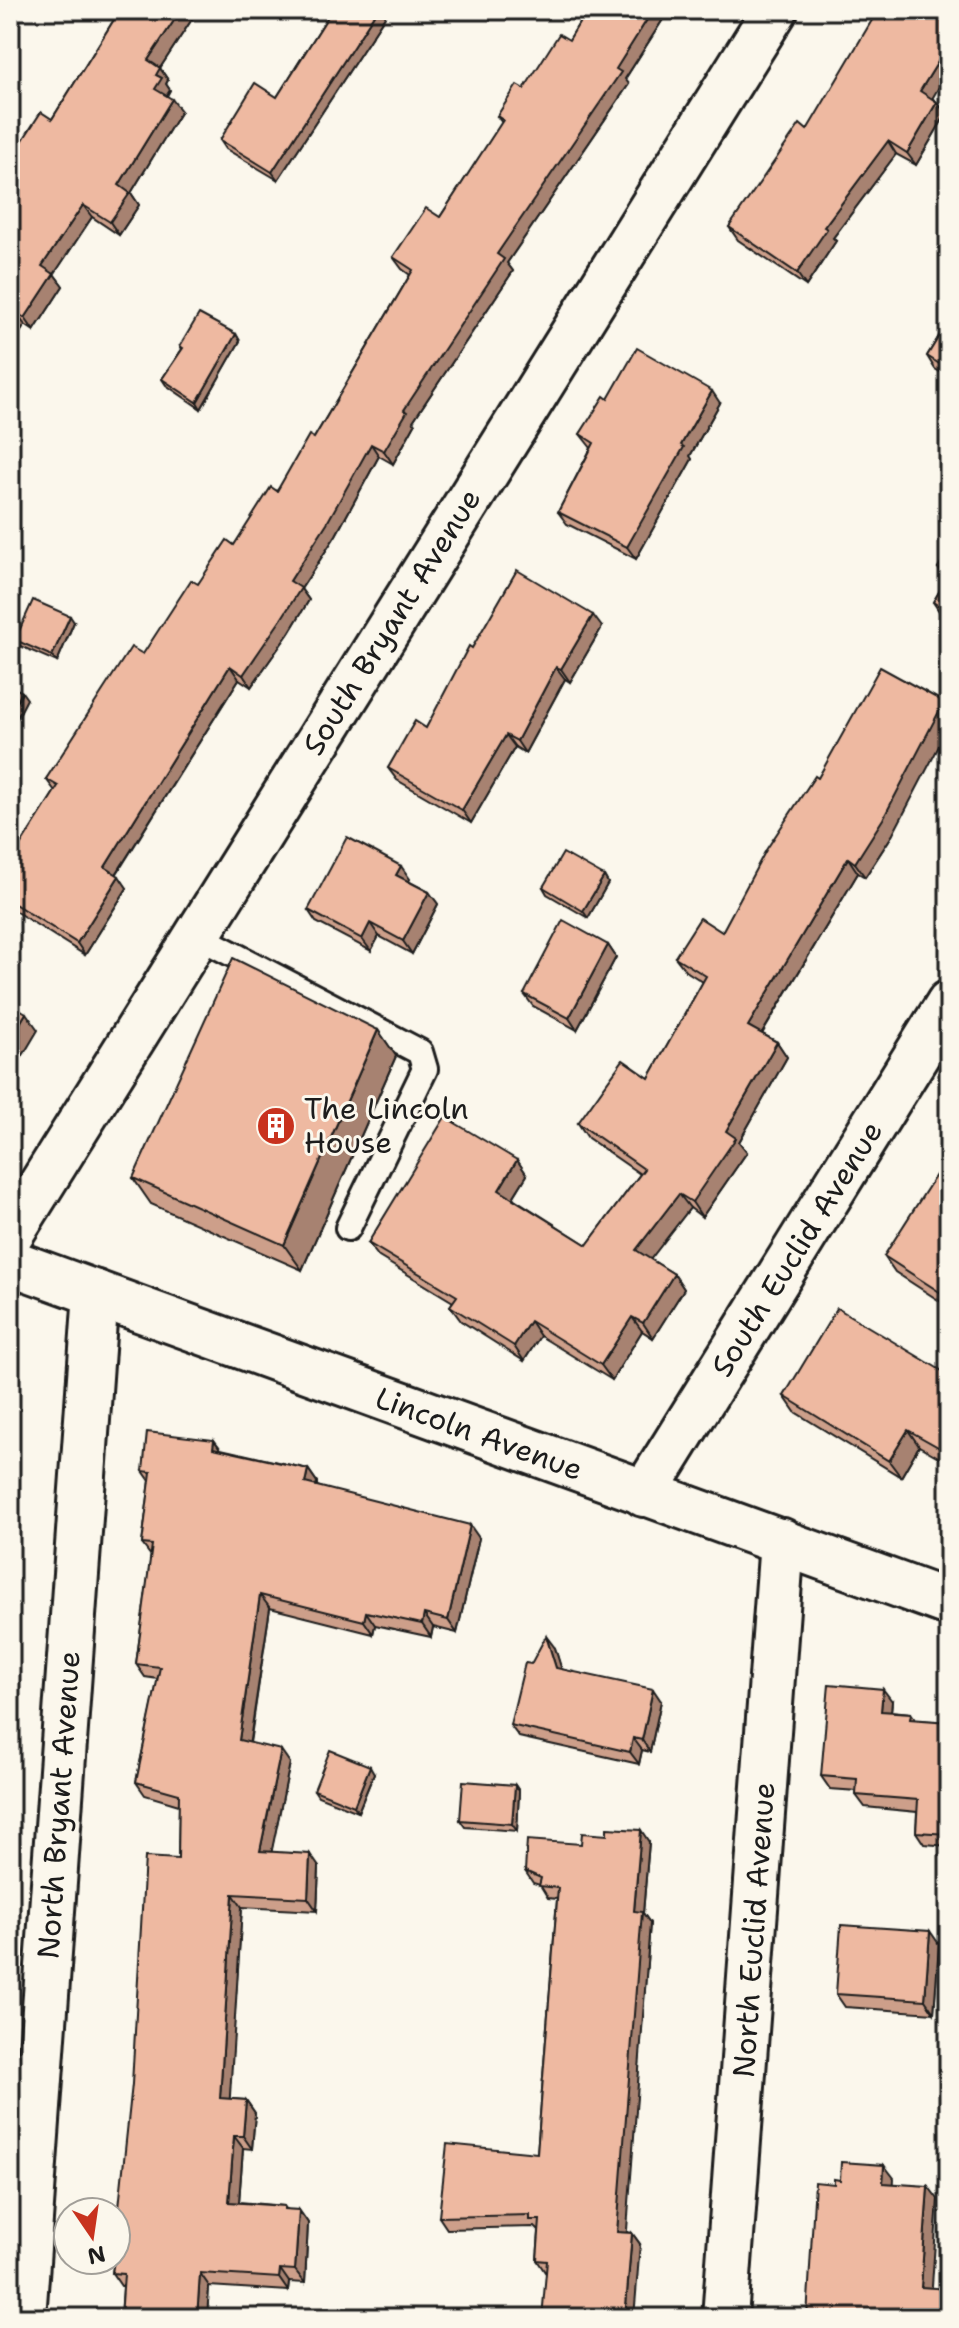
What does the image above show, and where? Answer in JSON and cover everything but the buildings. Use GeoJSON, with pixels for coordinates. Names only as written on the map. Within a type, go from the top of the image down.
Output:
{"type":"FeatureCollection","features":[{"type":"Feature","properties":{"kind":"street","name":"South Bryant Avenue"},"geometry":{"type":"LineString","coordinates":[[10,1235],[775,10]]}},
{"type":"Feature","properties":{"kind":"street","name":"South Euclid Avenue"},"geometry":{"type":"LineString","coordinates":[[644,1494],[949,1003]]}},
{"type":"Feature","properties":{"kind":"street","name":"Lincoln Avenue"},"geometry":{"type":"LineString","coordinates":[[10,1262],[949,1603]]}},
{"type":"Feature","properties":{"kind":"street","name":"North Bryant Avenue"},"geometry":{"type":"LineString","coordinates":[[23,2318],[96,1293]]}},
{"type":"Feature","properties":{"kind":"street","name":"North Euclid Avenue"},"geometry":{"type":"LineString","coordinates":[[725,2318],[782,1541]]}},
{"type":"Feature","properties":{"kind":"lane"},"geometry":{"type":"LineString","coordinates":[[196,935],[420,1052],[425,1060],[425,1069],[348,1228]]}},
{"type":"Feature","properties":{"kind":"place","name":"The Lincoln House"},"geometry":{"type":"Point","coordinates":[276,1126]}}]}
